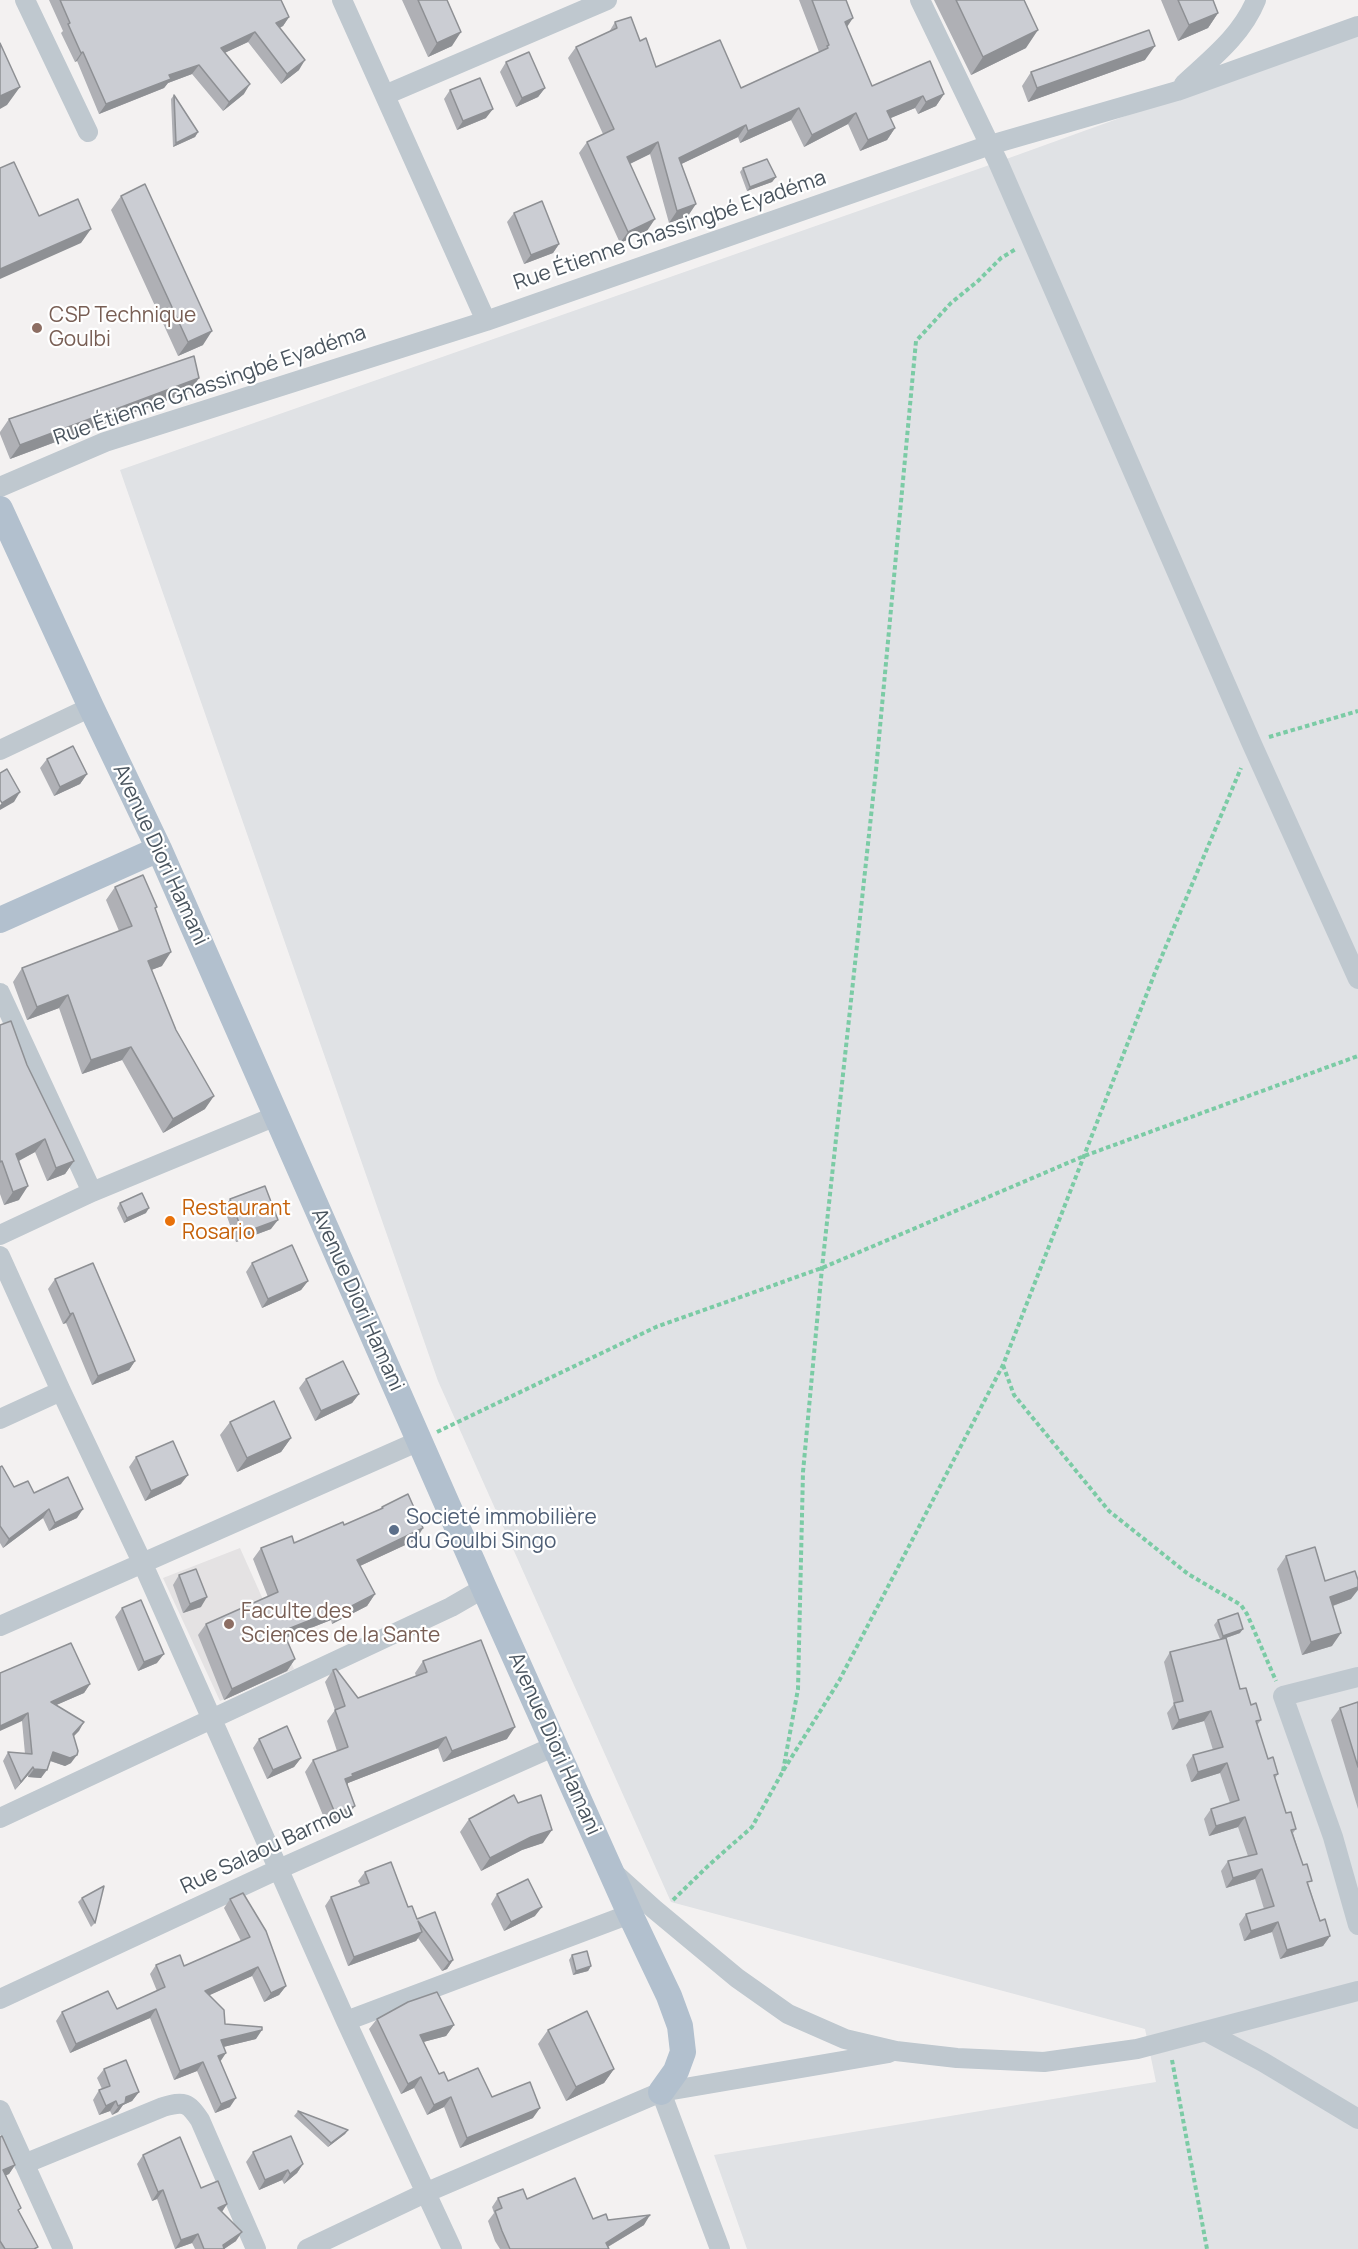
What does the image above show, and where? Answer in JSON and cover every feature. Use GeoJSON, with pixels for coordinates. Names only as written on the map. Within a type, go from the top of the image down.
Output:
{"type":"FeatureCollection","features":[{"type":"Feature","properties":{"kind":"main road","name":"Avenue Diori Hamani"},"geometry":{"type":"LineString","coordinates":[[0,509],[159,849],[484,1588],[669,1996],[680,2026],[683,2052],[676,2072],[661,2092]]}},
{"type":"Feature","properties":{"kind":"main road"},"geometry":{"type":"LineString","coordinates":[[0,920],[159,849]]}},
{"type":"Feature","properties":{"kind":"street"},"geometry":{"type":"LineString","coordinates":[[25,0],[88,132]]}},
{"type":"Feature","properties":{"kind":"street"},"geometry":{"type":"LineString","coordinates":[[342,0],[486,321]]}},
{"type":"Feature","properties":{"kind":"street"},"geometry":{"type":"LineString","coordinates":[[386,95],[607,0]]}},
{"type":"Feature","properties":{"kind":"street"},"geometry":{"type":"LineString","coordinates":[[920,0],[990,145],[1251,742],[1358,979]]}},
{"type":"Feature","properties":{"kind":"street"},"geometry":{"type":"LineString","coordinates":[[1177,91],[1226,45],[1251,11],[1256,0]]}},
{"type":"Feature","properties":{"kind":"street","name":"Rue Étienne Gnassingbé Eyadéma"},"geometry":{"type":"LineString","coordinates":[[0,487],[105,442],[486,321],[990,145],[1177,91],[1358,26]]}},
{"type":"Feature","properties":{"kind":"street"},"geometry":{"type":"LineString","coordinates":[[0,750],[91,707]]}},
{"type":"Feature","properties":{"kind":"street"},"geometry":{"type":"LineString","coordinates":[[0,993],[92,1192]]}},
{"type":"Feature","properties":{"kind":"street"},"geometry":{"type":"LineString","coordinates":[[0,1235],[92,1192],[276,1116]]}},
{"type":"Feature","properties":{"kind":"street"},"geometry":{"type":"LineString","coordinates":[[0,1256],[142,1562],[346,2021],[452,2249]]}},
{"type":"Feature","properties":{"kind":"street"},"geometry":{"type":"LineString","coordinates":[[0,1419],[61,1390]]}},
{"type":"Feature","properties":{"kind":"street"},"geometry":{"type":"LineString","coordinates":[[0,1626],[419,1441]]}},
{"type":"Feature","properties":{"kind":"street"},"geometry":{"type":"LineString","coordinates":[[0,1818],[212,1720],[484,1588]]}},
{"type":"Feature","properties":{"kind":"street"},"geometry":{"type":"LineString","coordinates":[[1358,1677],[1283,1696],[1333,1837],[1358,1925]]}},
{"type":"Feature","properties":{"kind":"street","name":"Rue Salaou Barmou"},"geometry":{"type":"LineString","coordinates":[[0,1999],[279,1869],[555,1746]]}},
{"type":"Feature","properties":{"kind":"street"},"geometry":{"type":"LineString","coordinates":[[610,1869],[737,1978],[788,2014],[845,2039],[896,2051],[957,2058],[1044,2062],[1137,2049],[1168,2042],[1358,1991]]}},
{"type":"Feature","properties":{"kind":"street"},"geometry":{"type":"LineString","coordinates":[[346,2021],[630,1914]]}},
{"type":"Feature","properties":{"kind":"street"},"geometry":{"type":"LineString","coordinates":[[1207,2032],[1263,2062],[1358,2119]]}},
{"type":"Feature","properties":{"kind":"street"},"geometry":{"type":"LineString","coordinates":[[307,2249],[426,2193],[661,2092],[896,2051]]}},
{"type":"Feature","properties":{"kind":"street"},"geometry":{"type":"LineString","coordinates":[[661,2092],[720,2249]]}},
{"type":"Feature","properties":{"kind":"street"},"geometry":{"type":"LineString","coordinates":[[24,2164],[179,2102],[191,2107],[200,2120],[256,2249]]}},
{"type":"Feature","properties":{"kind":"street"},"geometry":{"type":"LineString","coordinates":[[0,2110],[63,2249]]}},
{"type":"Feature","properties":{"kind":"path"},"geometry":{"type":"LineString","coordinates":[[783,1771],[798,1689],[803,1472],[822,1268],[876,770],[916,341],[951,303],[1001,258],[1032,240]]}},
{"type":"Feature","properties":{"kind":"path"},"geometry":{"type":"LineString","coordinates":[[671,1902],[752,1827],[783,1771],[839,1681],[1003,1365],[1156,970],[1251,742],[1358,711]]}},
{"type":"Feature","properties":{"kind":"path"},"geometry":{"type":"LineString","coordinates":[[457,1422],[656,1327],[822,1268],[1084,1156],[1358,1056]]}},
{"type":"Feature","properties":{"kind":"path"},"geometry":{"type":"LineString","coordinates":[[1003,1365],[1014,1395],[1109,1511],[1188,1574],[1241,1605],[1283,1696]]}},
{"type":"Feature","properties":{"kind":"path"},"geometry":{"type":"LineString","coordinates":[[1168,2042],[1207,2249]]}},
{"type":"Feature","properties":{"kind":"shaded area"},"geometry":{"type":"Polygon","coordinates":[[[1358,32],[1358,2249],[747,2249],[714,2155],[1156,2082],[1145,2029],[671,1902],[438,1381],[120,470],[998,162],[1358,32]]]}},
{"type":"Feature","properties":{"kind":"shaded area","name":"Faculte des Sciences de la Sante"},"geometry":{"type":"Polygon","coordinates":[[[240,1548],[294,1669],[220,1701],[163,1578],[240,1548]]]}},
{"type":"Feature","properties":{"kind":"building"},"geometry":{"type":"Polygon","coordinates":[[[60,0],[281,0],[289,17],[276,23],[305,60],[287,74],[255,32],[221,48],[250,84],[229,102],[199,65],[169,75],[171,79],[106,104],[68,24],[70,23],[60,0]]]}},
{"type":"Feature","properties":{"kind":"building"},"geometry":{"type":"Polygon","coordinates":[[[418,0],[447,0],[461,32],[437,43],[418,0]]]}},
{"type":"Feature","properties":{"kind":"building"},"geometry":{"type":"Polygon","coordinates":[[[812,0],[846,0],[853,18],[845,22],[872,86],[930,61],[944,94],[926,102],[923,96],[887,111],[895,128],[868,140],[856,113],[812,135],[799,108],[748,131],[746,125],[679,158],[696,204],[677,211],[658,142],[627,157],[655,219],[628,232],[587,142],[614,129],[576,47],[617,28],[615,22],[631,17],[640,41],[646,38],[656,67],[720,40],[741,88],[828,48],[829,45],[812,0]]]}},
{"type":"Feature","properties":{"kind":"building"},"geometry":{"type":"Polygon","coordinates":[[[956,0],[1024,0],[1038,30],[983,57],[956,0]]]}},
{"type":"Feature","properties":{"kind":"building"},"geometry":{"type":"Polygon","coordinates":[[[1178,0],[1213,0],[1218,13],[1189,25],[1178,0]]]}},
{"type":"Feature","properties":{"kind":"building"},"geometry":{"type":"Polygon","coordinates":[[[1149,30],[1155,46],[1037,88],[1031,72],[1149,30]]]}},
{"type":"Feature","properties":{"kind":"building"},"geometry":{"type":"Polygon","coordinates":[[[0,43],[20,87],[0,96],[0,43]]]}},
{"type":"Feature","properties":{"kind":"building"},"geometry":{"type":"Polygon","coordinates":[[[529,52],[545,88],[522,98],[506,62],[529,52]]]}},
{"type":"Feature","properties":{"kind":"building"},"geometry":{"type":"Polygon","coordinates":[[[480,78],[493,109],[463,121],[450,90],[480,78]]]}},
{"type":"Feature","properties":{"kind":"building"},"geometry":{"type":"Polygon","coordinates":[[[174,95],[198,132],[176,143],[174,95]]]}},
{"type":"Feature","properties":{"kind":"building"},"geometry":{"type":"Polygon","coordinates":[[[767,159],[776,177],[750,187],[743,168],[767,159]]]}},
{"type":"Feature","properties":{"kind":"building"},"geometry":{"type":"Polygon","coordinates":[[[14,162],[39,216],[78,199],[91,229],[0,269],[0,168],[14,162]]]}},
{"type":"Feature","properties":{"kind":"building"},"geometry":{"type":"Polygon","coordinates":[[[145,184],[212,331],[188,342],[121,196],[145,184]]]}},
{"type":"Feature","properties":{"kind":"building"},"geometry":{"type":"Polygon","coordinates":[[[542,201],[559,244],[531,255],[514,213],[542,201]]]}},
{"type":"Feature","properties":{"kind":"building"},"geometry":{"type":"Polygon","coordinates":[[[194,356],[199,378],[20,445],[9,419],[194,356]]]}},
{"type":"Feature","properties":{"kind":"building"},"geometry":{"type":"Polygon","coordinates":[[[73,746],[87,774],[60,787],[47,759],[73,746]]]}},
{"type":"Feature","properties":{"kind":"building"},"geometry":{"type":"Polygon","coordinates":[[[7,769],[20,792],[2,803],[0,773],[7,769]]]}},
{"type":"Feature","properties":{"kind":"building"},"geometry":{"type":"Polygon","coordinates":[[[143,875],[157,907],[155,908],[171,952],[148,961],[176,1030],[214,1096],[173,1119],[131,1047],[91,1060],[68,995],[37,1007],[22,968],[132,926],[115,887],[143,875]]]}},
{"type":"Feature","properties":{"kind":"building"},"geometry":{"type":"Polygon","coordinates":[[[11,1021],[27,1065],[74,1161],[56,1168],[45,1139],[16,1154],[28,1186],[13,1192],[2,1161],[0,1162],[0,1025],[11,1021]]]}},
{"type":"Feature","properties":{"kind":"building"},"geometry":{"type":"Polygon","coordinates":[[[265,1186],[278,1220],[243,1233],[230,1199],[265,1186]]]}},
{"type":"Feature","properties":{"kind":"building"},"geometry":{"type":"Polygon","coordinates":[[[142,1193],[149,1208],[127,1218],[120,1203],[142,1193]]]}},
{"type":"Feature","properties":{"kind":"building"},"geometry":{"type":"Polygon","coordinates":[[[292,1245],[308,1281],[268,1299],[252,1263],[292,1245]]]}},
{"type":"Feature","properties":{"kind":"building"},"geometry":{"type":"Polygon","coordinates":[[[93,1263],[135,1361],[98,1376],[73,1313],[70,1314],[55,1279],[93,1263]]]}},
{"type":"Feature","properties":{"kind":"building"},"geometry":{"type":"Polygon","coordinates":[[[343,1361],[359,1394],[321,1411],[306,1379],[343,1361]]]}},
{"type":"Feature","properties":{"kind":"building"},"geometry":{"type":"Polygon","coordinates":[[[274,1401],[291,1438],[247,1458],[230,1422],[274,1401]]]}},
{"type":"Feature","properties":{"kind":"building"},"geometry":{"type":"Polygon","coordinates":[[[173,1441],[188,1475],[151,1491],[136,1457],[173,1441]]]}},
{"type":"Feature","properties":{"kind":"building"},"geometry":{"type":"Polygon","coordinates":[[[2,1466],[14,1487],[28,1481],[34,1493],[68,1477],[83,1509],[55,1523],[49,1509],[9,1539],[0,1526],[0,1467],[2,1466]]]}},
{"type":"Feature","properties":{"kind":"building"},"geometry":{"type":"Polygon","coordinates":[[[408,1494],[423,1528],[357,1560],[375,1594],[340,1612],[338,1609],[283,1631],[295,1659],[232,1689],[206,1624],[278,1592],[261,1548],[292,1536],[294,1543],[343,1522],[344,1525],[408,1494]]]}},
{"type":"Feature","properties":{"kind":"building"},"geometry":{"type":"Polygon","coordinates":[[[1315,1547],[1325,1581],[1355,1571],[1358,1587],[1330,1597],[1341,1633],[1311,1642],[1286,1556],[1315,1547]]]}},
{"type":"Feature","properties":{"kind":"building"},"geometry":{"type":"Polygon","coordinates":[[[196,1569],[207,1597],[190,1604],[179,1575],[196,1569]]]}},
{"type":"Feature","properties":{"kind":"building"},"geometry":{"type":"Polygon","coordinates":[[[141,1600],[164,1654],[144,1662],[122,1608],[141,1600]]]}},
{"type":"Feature","properties":{"kind":"building"},"geometry":{"type":"Polygon","coordinates":[[[1238,1613],[1243,1629],[1223,1636],[1218,1620],[1238,1613]]]}},
{"type":"Feature","properties":{"kind":"building"},"geometry":{"type":"Polygon","coordinates":[[[1226,1638],[1240,1689],[1246,1688],[1251,1705],[1256,1703],[1261,1720],[1256,1721],[1268,1759],[1273,1757],[1278,1774],[1274,1775],[1286,1813],[1291,1812],[1296,1829],[1291,1830],[1303,1865],[1307,1864],[1312,1881],[1307,1882],[1320,1921],[1325,1919],[1330,1936],[1287,1950],[1278,1922],[1251,1931],[1246,1914],[1274,1906],[1262,1869],[1233,1878],[1228,1861],[1257,1854],[1245,1817],[1216,1826],[1211,1809],[1239,1800],[1227,1763],[1198,1772],[1193,1755],[1223,1747],[1211,1711],[1179,1720],[1174,1703],[1183,1701],[1170,1652],[1226,1638]]]}},
{"type":"Feature","properties":{"kind":"building"},"geometry":{"type":"Polygon","coordinates":[[[481,1640],[515,1727],[452,1751],[446,1737],[352,1774],[353,1776],[345,1779],[355,1806],[335,1813],[313,1760],[348,1747],[335,1710],[345,1706],[333,1670],[336,1669],[358,1698],[427,1672],[423,1661],[481,1640]]]}},
{"type":"Feature","properties":{"kind":"building"},"geometry":{"type":"Polygon","coordinates":[[[71,1643],[90,1684],[51,1702],[84,1722],[73,1734],[77,1755],[70,1758],[53,1752],[47,1770],[33,1767],[21,1782],[8,1752],[32,1754],[28,1713],[0,1726],[0,1673],[71,1643]]]}},
{"type":"Feature","properties":{"kind":"building"},"geometry":{"type":"Polygon","coordinates":[[[1358,1702],[1358,1767],[1340,1708],[1358,1702]]]}},
{"type":"Feature","properties":{"kind":"building"},"geometry":{"type":"Polygon","coordinates":[[[287,1726],[301,1758],[273,1770],[259,1739],[287,1726]]]}},
{"type":"Feature","properties":{"kind":"building"},"geometry":{"type":"Polygon","coordinates":[[[514,1795],[518,1803],[541,1795],[552,1830],[531,1837],[490,1858],[469,1819],[514,1795]]]}},
{"type":"Feature","properties":{"kind":"building"},"geometry":{"type":"Polygon","coordinates":[[[391,1862],[408,1907],[412,1906],[417,1919],[435,1912],[453,1960],[449,1962],[418,1921],[422,1932],[354,1957],[331,1897],[369,1883],[365,1872],[391,1862]]]}},
{"type":"Feature","properties":{"kind":"building"},"geometry":{"type":"Polygon","coordinates":[[[528,1879],[542,1907],[511,1922],[497,1894],[528,1879]]]}},
{"type":"Feature","properties":{"kind":"building"},"geometry":{"type":"Polygon","coordinates":[[[104,1886],[95,1923],[82,1898],[104,1886]]]}},
{"type":"Feature","properties":{"kind":"building"},"geometry":{"type":"Polygon","coordinates":[[[243,1893],[266,1931],[286,1986],[271,1993],[258,1967],[205,1991],[224,2010],[225,2024],[262,2027],[262,2030],[221,2040],[226,2053],[218,2056],[236,2098],[221,2104],[203,2062],[180,2071],[156,2009],[76,2044],[62,2012],[108,1991],[117,2009],[165,1987],[156,1965],[180,1955],[184,1966],[250,1937],[230,1899],[243,1893]]]}},
{"type":"Feature","properties":{"kind":"building"},"geometry":{"type":"Polygon","coordinates":[[[587,1951],[591,1966],[576,1971],[572,1955],[587,1951]]]}},
{"type":"Feature","properties":{"kind":"building"},"geometry":{"type":"Polygon","coordinates":[[[437,1992],[454,2025],[420,2035],[439,2074],[444,2072],[448,2081],[478,2068],[492,2097],[530,2082],[540,2108],[467,2138],[451,2097],[434,2105],[421,2077],[408,2084],[377,2019],[408,2002],[437,1992]]]}},
{"type":"Feature","properties":{"kind":"building"},"geometry":{"type":"Polygon","coordinates":[[[587,2011],[614,2069],[576,2087],[548,2030],[587,2011]]]}},
{"type":"Feature","properties":{"kind":"building"},"geometry":{"type":"Polygon","coordinates":[[[126,2060],[139,2092],[126,2097],[125,2103],[118,2106],[116,2101],[106,2106],[99,2090],[110,2086],[104,2069],[126,2060]]]}},
{"type":"Feature","properties":{"kind":"building"},"geometry":{"type":"Polygon","coordinates":[[[298,2111],[348,2130],[331,2143],[298,2111]]]}},
{"type":"Feature","properties":{"kind":"building"},"geometry":{"type":"Polygon","coordinates":[[[2,2136],[15,2165],[3,2170],[21,2208],[18,2210],[38,2247],[34,2249],[5,2249],[0,2241],[0,2137],[2,2136]]]}},
{"type":"Feature","properties":{"kind":"building"},"geometry":{"type":"Polygon","coordinates":[[[291,2136],[303,2164],[290,2174],[288,2170],[265,2180],[253,2152],[291,2136]]]}},
{"type":"Feature","properties":{"kind":"building"},"geometry":{"type":"Polygon","coordinates":[[[180,2137],[201,2188],[218,2181],[227,2204],[218,2208],[242,2232],[223,2245],[224,2249],[204,2249],[198,2234],[181,2240],[163,2190],[158,2192],[143,2155],[180,2137]]]}},
{"type":"Feature","properties":{"kind":"building"},"geometry":{"type":"Polygon","coordinates":[[[575,2178],[593,2219],[606,2214],[608,2220],[650,2215],[606,2243],[609,2249],[510,2249],[495,2211],[502,2208],[498,2198],[523,2189],[527,2199],[575,2178]]]}},
{"type":"Feature","properties":{"kind":"place","name":"CSP Technique Goulbi"},"geometry":{"type":"Point","coordinates":[37,328]}},
{"type":"Feature","properties":{"kind":"place","name":"Restaurant Rosario"},"geometry":{"type":"Point","coordinates":[170,1221]}},
{"type":"Feature","properties":{"kind":"place","name":"Societé immobilière du Goulbi Singo"},"geometry":{"type":"Point","coordinates":[394,1530]}},
{"type":"Feature","properties":{"kind":"place","name":"Faculte des Sciences de la Sante"},"geometry":{"type":"Point","coordinates":[229,1624]}}]}
